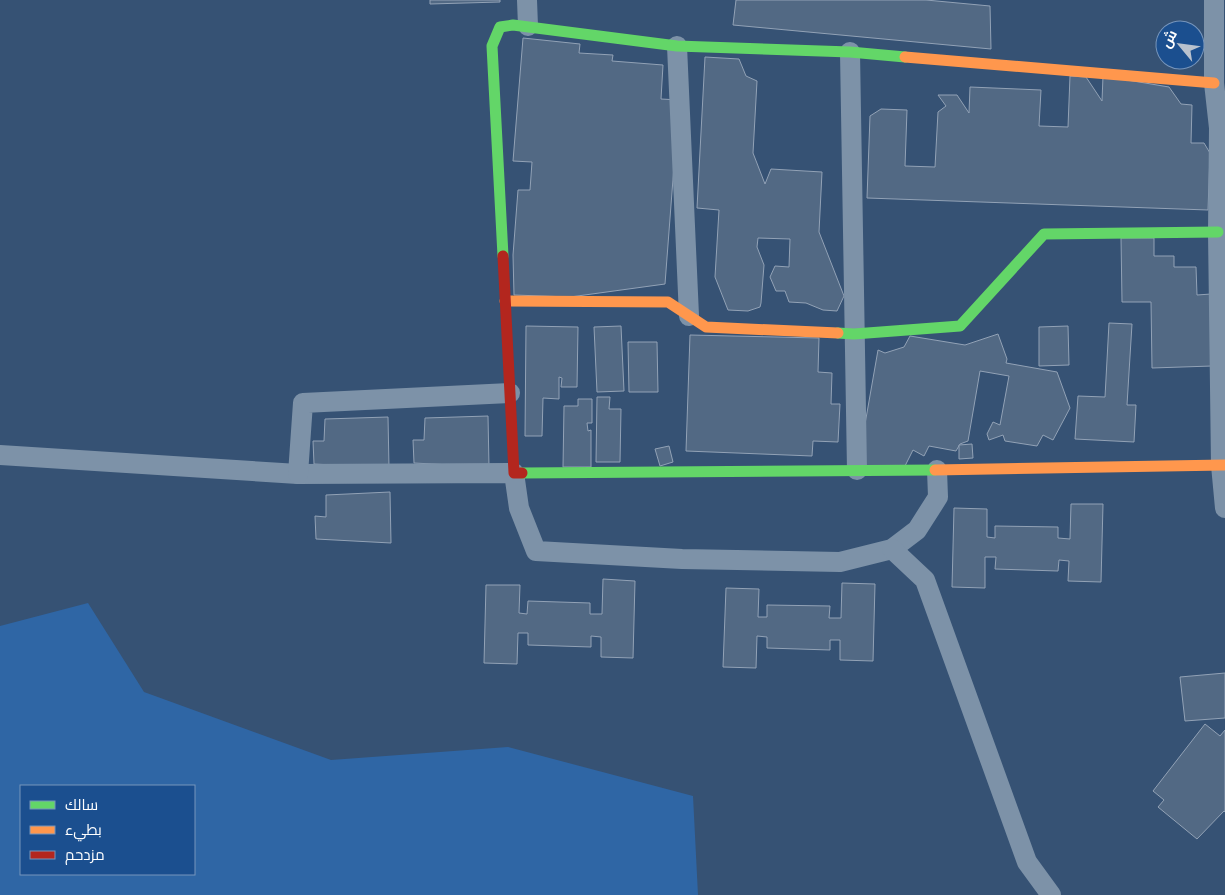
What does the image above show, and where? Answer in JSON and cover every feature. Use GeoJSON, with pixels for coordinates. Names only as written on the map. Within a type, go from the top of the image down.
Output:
{"type":"FeatureCollection","features":[{"type":"Feature","properties":{"kind":"street"},"geometry":{"type":"LineString","coordinates":[[527,0],[528,26]]}},
{"type":"Feature","properties":{"kind":"street"},"geometry":{"type":"LineString","coordinates":[[1214,0],[1214,83],[1222,128],[1218,232],[1225,508]]}},
{"type":"Feature","properties":{"kind":"street"},"geometry":{"type":"LineString","coordinates":[[937,470],[938,497],[917,530],[892,549],[840,562],[682,560],[536,551],[519,508],[514,473],[492,46],[500,27],[528,26],[677,46],[850,52],[1214,83]]}},
{"type":"Feature","properties":{"kind":"street"},"geometry":{"type":"LineString","coordinates":[[677,46],[689,316]]}},
{"type":"Feature","properties":{"kind":"street"},"geometry":{"type":"LineString","coordinates":[[850,52],[857,470]]}},
{"type":"Feature","properties":{"kind":"street"},"geometry":{"type":"LineString","coordinates":[[505,301],[668,302],[706,327],[854,334],[960,326],[1044,234],[1218,232]]}},
{"type":"Feature","properties":{"kind":"street"},"geometry":{"type":"LineString","coordinates":[[298,474],[303,403],[510,393]]}},
{"type":"Feature","properties":{"kind":"street"},"geometry":{"type":"LineString","coordinates":[[0,455],[298,474],[937,470],[1223,465]]}},
{"type":"Feature","properties":{"kind":"street"},"geometry":{"type":"LineString","coordinates":[[892,549],[925,580],[1027,862],[1051,895]]}},
{"type":"Feature","properties":{"kind":"shaded area"},"geometry":{"type":"Polygon","coordinates":[[[88,603],[144,692],[331,760],[508,747],[693,796],[698,895],[0,895],[0,626],[88,603]]]}},
{"type":"Feature","properties":{"kind":"building"},"geometry":{"type":"Polygon","coordinates":[[[430,0],[500,0],[500,2],[430,4],[430,0]]]}},
{"type":"Feature","properties":{"kind":"building"},"geometry":{"type":"Polygon","coordinates":[[[736,0],[926,0],[990,6],[991,49],[733,25],[736,0]]]}},
{"type":"Feature","properties":{"kind":"building"},"geometry":{"type":"Polygon","coordinates":[[[523,38],[580,44],[579,53],[613,55],[612,61],[663,65],[661,99],[679,100],[665,284],[570,297],[514,295],[513,255],[518,190],[530,190],[532,162],[513,161],[523,38]]]}},
{"type":"Feature","properties":{"kind":"building"},"geometry":{"type":"Polygon","coordinates":[[[705,57],[739,59],[746,76],[757,81],[753,153],[765,184],[771,169],[822,172],[819,232],[844,296],[837,311],[823,310],[806,303],[789,302],[785,291],[776,291],[770,277],[775,266],[789,267],[790,239],[758,238],[757,247],[764,265],[760,307],[748,311],[728,310],[715,277],[719,210],[697,208],[705,57]]]}},
{"type":"Feature","properties":{"kind":"building"},"geometry":{"type":"Polygon","coordinates":[[[1070,76],[1086,77],[1102,101],[1103,76],[1169,87],[1181,104],[1192,105],[1191,143],[1204,143],[1210,153],[1208,210],[867,198],[870,116],[881,109],[907,110],[905,166],[935,167],[938,112],[946,106],[938,95],[957,95],[969,113],[970,87],[1041,90],[1039,126],[1068,127],[1070,76]]]}},
{"type":"Feature","properties":{"kind":"building"},"geometry":{"type":"Polygon","coordinates":[[[1121,238],[1154,238],[1154,256],[1174,256],[1174,267],[1196,267],[1197,295],[1211,294],[1212,366],[1152,368],[1151,302],[1122,302],[1121,238]]]}},
{"type":"Feature","properties":{"kind":"building"},"geometry":{"type":"Polygon","coordinates":[[[1109,323],[1132,324],[1127,405],[1136,405],[1134,442],[1075,439],[1078,396],[1105,397],[1109,323]]]}},
{"type":"Feature","properties":{"kind":"building"},"geometry":{"type":"Polygon","coordinates":[[[526,326],[578,327],[577,387],[561,387],[562,378],[559,377],[559,399],[543,398],[542,436],[525,436],[526,326]]]}},
{"type":"Feature","properties":{"kind":"building"},"geometry":{"type":"Polygon","coordinates":[[[621,326],[624,391],[597,392],[594,327],[621,326]]]}},
{"type":"Feature","properties":{"kind":"building"},"geometry":{"type":"Polygon","coordinates":[[[1068,326],[1069,365],[1039,366],[1039,327],[1068,326]]]}},
{"type":"Feature","properties":{"kind":"building"},"geometry":{"type":"Polygon","coordinates":[[[998,334],[1007,359],[1006,363],[1057,372],[1070,408],[1053,440],[1043,435],[1037,446],[1005,441],[1003,435],[989,440],[987,434],[993,422],[1000,425],[1009,376],[980,371],[968,441],[960,444],[956,451],[929,446],[924,456],[913,450],[902,472],[858,464],[878,350],[885,353],[904,347],[910,336],[965,345],[998,334]]]}},
{"type":"Feature","properties":{"kind":"building"},"geometry":{"type":"Polygon","coordinates":[[[690,335],[819,338],[818,372],[832,373],[831,404],[840,404],[838,442],[813,441],[812,456],[686,451],[690,335]]]}},
{"type":"Feature","properties":{"kind":"building"},"geometry":{"type":"Polygon","coordinates":[[[628,342],[657,342],[658,392],[629,392],[628,342]]]}},
{"type":"Feature","properties":{"kind":"building"},"geometry":{"type":"Polygon","coordinates":[[[597,397],[610,397],[609,409],[621,409],[620,462],[596,462],[597,397]]]}},
{"type":"Feature","properties":{"kind":"building"},"geometry":{"type":"Polygon","coordinates":[[[578,399],[592,399],[592,423],[587,423],[588,431],[591,430],[591,467],[563,467],[564,406],[578,406],[578,399]]]}},
{"type":"Feature","properties":{"kind":"building"},"geometry":{"type":"Polygon","coordinates":[[[488,416],[489,467],[414,463],[413,440],[424,440],[425,418],[488,416]]]}},
{"type":"Feature","properties":{"kind":"building"},"geometry":{"type":"Polygon","coordinates":[[[388,417],[389,468],[314,464],[313,441],[324,441],[325,419],[388,417]]]}},
{"type":"Feature","properties":{"kind":"building"},"geometry":{"type":"Polygon","coordinates":[[[972,444],[973,458],[959,459],[959,445],[972,444]]]}},
{"type":"Feature","properties":{"kind":"building"},"geometry":{"type":"Polygon","coordinates":[[[669,446],[673,462],[660,466],[655,449],[669,446]]]}},
{"type":"Feature","properties":{"kind":"building"},"geometry":{"type":"Polygon","coordinates":[[[390,492],[391,543],[316,539],[315,516],[326,517],[326,495],[390,492]]]}},
{"type":"Feature","properties":{"kind":"building"},"geometry":{"type":"Polygon","coordinates":[[[1071,504],[1103,504],[1101,582],[1068,581],[1069,561],[1059,560],[1058,571],[995,569],[996,557],[985,557],[985,588],[952,587],[954,508],[987,509],[987,537],[995,538],[995,526],[1058,527],[1058,538],[1070,539],[1071,504]]]}},
{"type":"Feature","properties":{"kind":"building"},"geometry":{"type":"Polygon","coordinates":[[[603,579],[635,581],[633,658],[601,657],[601,637],[591,636],[591,647],[528,645],[528,633],[518,633],[517,664],[484,663],[486,585],[520,585],[519,613],[527,614],[528,601],[590,603],[590,614],[602,614],[603,579]]]}},
{"type":"Feature","properties":{"kind":"building"},"geometry":{"type":"Polygon","coordinates":[[[842,583],[875,584],[873,661],[840,660],[840,640],[830,640],[830,650],[767,648],[767,637],[757,636],[756,668],[723,667],[726,588],[759,589],[758,617],[767,617],[767,605],[830,606],[829,618],[841,618],[842,583]]]}},
{"type":"Feature","properties":{"kind":"building"},"geometry":{"type":"Polygon","coordinates":[[[1225,673],[1225,718],[1185,721],[1180,677],[1225,673]]]}},
{"type":"Feature","properties":{"kind":"building"},"geometry":{"type":"Polygon","coordinates":[[[1205,724],[1220,736],[1225,730],[1225,812],[1197,839],[1158,807],[1164,800],[1153,791],[1205,724]]]}},
{"type":"Feature","properties":{"kind":"traffic: fast"},"geometry":{"type":"LineString","coordinates":[[503,256],[492,46],[500,27],[513,25],[677,46],[850,52],[905,57]]}},
{"type":"Feature","properties":{"kind":"traffic: fast"},"geometry":{"type":"LineString","coordinates":[[838,333],[854,334],[960,326],[1044,234],[1218,232]]}},
{"type":"Feature","properties":{"kind":"traffic: fast"},"geometry":{"type":"LineString","coordinates":[[522,473],[935,470]]}},
{"type":"Feature","properties":{"kind":"traffic: slow"},"geometry":{"type":"LineString","coordinates":[[905,57],[1214,83]]}},
{"type":"Feature","properties":{"kind":"traffic: slow"},"geometry":{"type":"LineString","coordinates":[[505,301],[668,302],[706,327],[838,333]]}},
{"type":"Feature","properties":{"kind":"traffic: slow"},"geometry":{"type":"LineString","coordinates":[[935,470],[1225,465]]}},
{"type":"Feature","properties":{"kind":"traffic: jam"},"geometry":{"type":"LineString","coordinates":[[503,256],[514,473],[522,473]]}}]}
